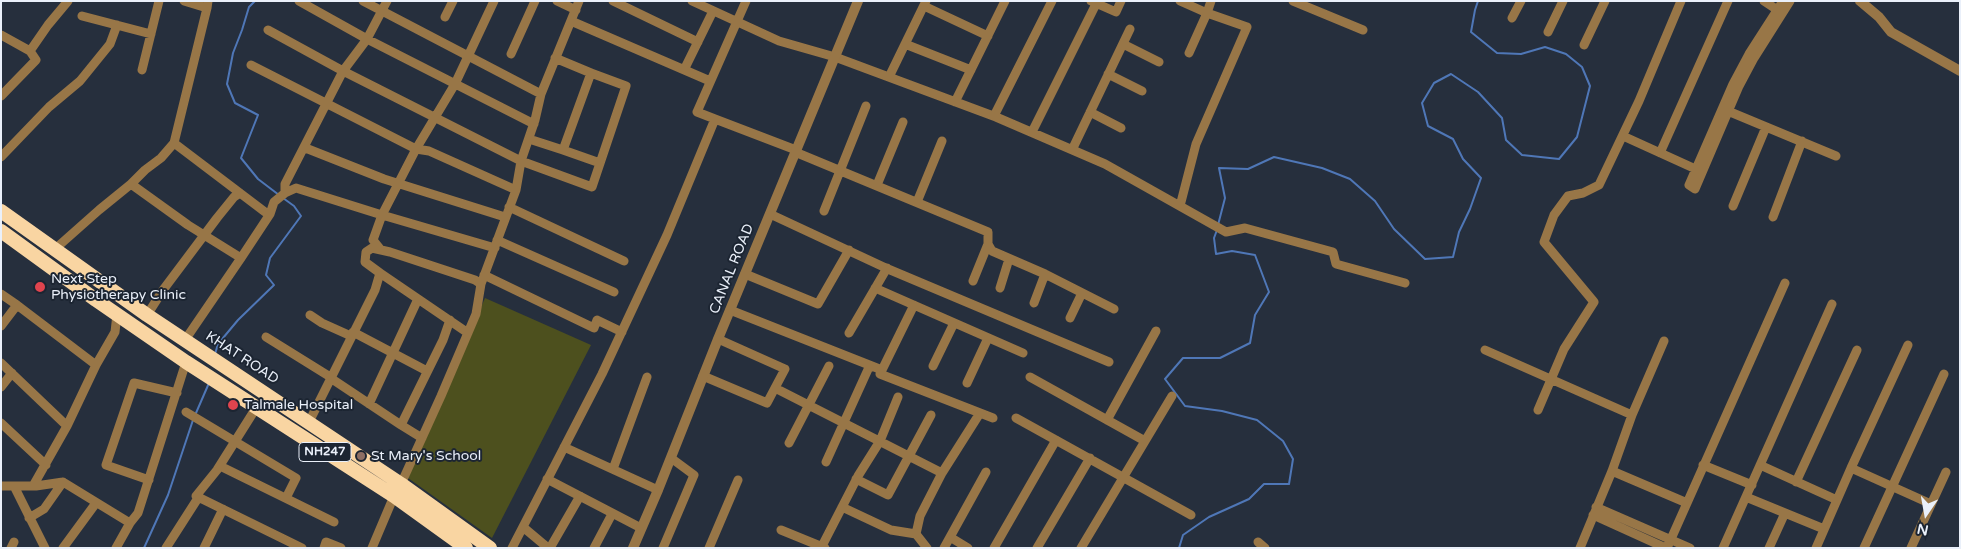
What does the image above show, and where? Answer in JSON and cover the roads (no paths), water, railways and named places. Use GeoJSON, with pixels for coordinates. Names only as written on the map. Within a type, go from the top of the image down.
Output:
{"type":"FeatureCollection","features":[{"type":"Feature","properties":{"kind":"highway","name":"KHAT ROAD"},"geometry":{"type":"LineString","coordinates":[[1,211],[147,315],[401,484],[490,548]]}},
{"type":"Feature","properties":{"kind":"highway","name":"NH247"},"geometry":{"type":"LineString","coordinates":[[1,231],[186,362],[394,496],[466,548]]}},
{"type":"Feature","properties":{"kind":"highway"},"geometry":{"type":"LineString","coordinates":[[394,496],[401,484]]}},
{"type":"Feature","properties":{"kind":"street"},"geometry":{"type":"LineString","coordinates":[[30,51],[68,1]]}},
{"type":"Feature","properties":{"kind":"street"},"geometry":{"type":"LineString","coordinates":[[142,70],[159,1]]}},
{"type":"Feature","properties":{"kind":"street"},"geometry":{"type":"LineString","coordinates":[[55,249],[161,158],[174,143],[207,5],[184,1]]}},
{"type":"Feature","properties":{"kind":"street"},"geometry":{"type":"LineString","coordinates":[[299,1],[367,39],[534,124]]}},
{"type":"Feature","properties":{"kind":"street"},"geometry":{"type":"LineString","coordinates":[[363,1],[541,94]]}},
{"type":"Feature","properties":{"kind":"street"},"geometry":{"type":"LineString","coordinates":[[285,193],[285,184],[343,71],[367,39],[387,1]]}},
{"type":"Feature","properties":{"kind":"street"},"geometry":{"type":"LineString","coordinates":[[445,17],[453,1]]}},
{"type":"Feature","properties":{"kind":"street"},"geometry":{"type":"LineString","coordinates":[[381,250],[373,240],[382,215],[416,149],[455,84],[494,1]]}},
{"type":"Feature","properties":{"kind":"street"},"geometry":{"type":"LineString","coordinates":[[511,54],[535,1]]}},
{"type":"Feature","properties":{"kind":"street"},"geometry":{"type":"LineString","coordinates":[[401,484],[476,314],[483,280],[516,190],[521,161],[534,124],[541,94],[578,6],[557,1]]}},
{"type":"Feature","properties":{"kind":"street"},"geometry":{"type":"LineString","coordinates":[[613,1],[698,42]]}},
{"type":"Feature","properties":{"kind":"street"},"geometry":{"type":"LineString","coordinates":[[692,1],[779,41],[835,57],[1032,132],[1105,164],[1226,232],[1245,228],[1333,252],[1336,264],[1405,283]]}},
{"type":"Feature","properties":{"kind":"street"},"geometry":{"type":"LineString","coordinates":[[746,1],[697,112],[796,151],[988,232],[988,244],[973,281]]}},
{"type":"Feature","properties":{"kind":"street","name":"CANAL ROAD"},"geometry":{"type":"LineString","coordinates":[[633,548],[858,1]]}},
{"type":"Feature","properties":{"kind":"street"},"geometry":{"type":"LineString","coordinates":[[955,102],[1005,1]]}},
{"type":"Feature","properties":{"kind":"street"},"geometry":{"type":"LineString","coordinates":[[994,116],[1052,1]]}},
{"type":"Feature","properties":{"kind":"street"},"geometry":{"type":"LineString","coordinates":[[1032,132],[1094,2],[1116,12],[1120,1]]}},
{"type":"Feature","properties":{"kind":"street"},"geometry":{"type":"LineString","coordinates":[[1180,1],[1247,27],[1196,144],[1180,206]]}},
{"type":"Feature","properties":{"kind":"street"},"geometry":{"type":"LineString","coordinates":[[1189,53],[1211,1]]}},
{"type":"Feature","properties":{"kind":"street"},"geometry":{"type":"LineString","coordinates":[[1294,1],[1363,30]]}},
{"type":"Feature","properties":{"kind":"street"},"geometry":{"type":"LineString","coordinates":[[1512,18],[1521,1]]}},
{"type":"Feature","properties":{"kind":"street"},"geometry":{"type":"LineString","coordinates":[[1548,32],[1564,1]]}},
{"type":"Feature","properties":{"kind":"street"},"geometry":{"type":"LineString","coordinates":[[1584,45],[1605,1]]}},
{"type":"Feature","properties":{"kind":"street"},"geometry":{"type":"LineString","coordinates":[[1538,410],[1564,348],[1594,302],[1544,242],[1554,215],[1568,196],[1582,193],[1600,185],[1681,1]]}},
{"type":"Feature","properties":{"kind":"street"},"geometry":{"type":"LineString","coordinates":[[1660,153],[1728,1]]}},
{"type":"Feature","properties":{"kind":"street"},"geometry":{"type":"LineString","coordinates":[[1764,1],[1780,12]]}},
{"type":"Feature","properties":{"kind":"street"},"geometry":{"type":"LineString","coordinates":[[1780,12],[1783,1]]}},
{"type":"Feature","properties":{"kind":"street"},"geometry":{"type":"LineString","coordinates":[[1623,136],[1700,170],[1726,110],[1780,12],[1790,1]]}},
{"type":"Feature","properties":{"kind":"street"},"geometry":{"type":"LineString","coordinates":[[1860,1],[1879,17],[1891,32],[1960,71]]}},
{"type":"Feature","properties":{"kind":"street"},"geometry":{"type":"LineString","coordinates":[[889,77],[925,3],[988,36]]}},
{"type":"Feature","properties":{"kind":"street"},"geometry":{"type":"LineString","coordinates":[[684,70],[713,11]]}},
{"type":"Feature","properties":{"kind":"street"},"geometry":{"type":"LineString","coordinates":[[82,16],[150,34]]}},
{"type":"Feature","properties":{"kind":"street"},"geometry":{"type":"LineString","coordinates":[[571,21],[710,81]]}},
{"type":"Feature","properties":{"kind":"street"},"geometry":{"type":"LineString","coordinates":[[1,157],[49,107],[80,82],[110,44],[117,25]]}},
{"type":"Feature","properties":{"kind":"street"},"geometry":{"type":"LineString","coordinates":[[1072,150],[1130,29]]}},
{"type":"Feature","properties":{"kind":"street"},"geometry":{"type":"LineString","coordinates":[[268,30],[343,71],[521,161],[592,187],[626,86],[555,58]]}},
{"type":"Feature","properties":{"kind":"street"},"geometry":{"type":"LineString","coordinates":[[1,35],[30,51],[36,60],[1,96]]}},
{"type":"Feature","properties":{"kind":"street"},"geometry":{"type":"LineString","coordinates":[[905,44],[971,70]]}},
{"type":"Feature","properties":{"kind":"street"},"geometry":{"type":"LineString","coordinates":[[1123,44],[1159,62]]}},
{"type":"Feature","properties":{"kind":"street"},"geometry":{"type":"LineString","coordinates":[[251,65],[416,149],[429,151],[516,190]]}},
{"type":"Feature","properties":{"kind":"street"},"geometry":{"type":"LineString","coordinates":[[563,150],[591,73]]}},
{"type":"Feature","properties":{"kind":"street"},"geometry":{"type":"LineString","coordinates":[[1108,74],[1142,91]]}},
{"type":"Feature","properties":{"kind":"street"},"geometry":{"type":"LineString","coordinates":[[824,211],[866,106]]}},
{"type":"Feature","properties":{"kind":"street"},"geometry":{"type":"LineString","coordinates":[[1726,110],[1836,156]]}},
{"type":"Feature","properties":{"kind":"street"},"geometry":{"type":"LineString","coordinates":[[1090,112],[1121,128]]}},
{"type":"Feature","properties":{"kind":"street"},"geometry":{"type":"LineString","coordinates":[[512,548],[622,332],[667,235],[714,119]]}},
{"type":"Feature","properties":{"kind":"street"},"geometry":{"type":"LineString","coordinates":[[877,185],[903,122]]}},
{"type":"Feature","properties":{"kind":"street"},"geometry":{"type":"LineString","coordinates":[[1733,206],[1766,127]]}},
{"type":"Feature","properties":{"kind":"street"},"geometry":{"type":"LineString","coordinates":[[529,139],[600,163]]}},
{"type":"Feature","properties":{"kind":"street"},"geometry":{"type":"LineString","coordinates":[[917,202],[942,141]]}},
{"type":"Feature","properties":{"kind":"street"},"geometry":{"type":"LineString","coordinates":[[1773,217],[1802,141]]}},
{"type":"Feature","properties":{"kind":"street"},"geometry":{"type":"LineString","coordinates":[[174,143],[270,214]]}},
{"type":"Feature","properties":{"kind":"street"},"geometry":{"type":"LineString","coordinates":[[303,149],[308,149],[399,183],[505,217]]}},
{"type":"Feature","properties":{"kind":"street"},"geometry":{"type":"LineString","coordinates":[[131,184],[188,225],[241,258]]}},
{"type":"Feature","properties":{"kind":"street"},"geometry":{"type":"LineString","coordinates":[[185,340],[270,214],[274,202],[285,193],[296,188],[382,215],[496,244],[614,292]]}},
{"type":"Feature","properties":{"kind":"street"},"geometry":{"type":"LineString","coordinates":[[147,315],[163,290],[234,197],[240,193]]}},
{"type":"Feature","properties":{"kind":"street"},"geometry":{"type":"LineString","coordinates":[[509,206],[624,261]]}},
{"type":"Feature","properties":{"kind":"street"},"geometry":{"type":"LineString","coordinates":[[770,214],[887,268],[1109,362]]}},
{"type":"Feature","properties":{"kind":"street"},"geometry":{"type":"LineString","coordinates":[[988,244],[992,251],[1045,274],[1114,310]]}},
{"type":"Feature","properties":{"kind":"street"},"geometry":{"type":"LineString","coordinates":[[468,332],[365,262],[366,252],[372,248],[381,250],[475,280],[483,280],[594,328],[597,320],[622,332]]}},
{"type":"Feature","properties":{"kind":"street"},"geometry":{"type":"LineString","coordinates":[[745,274],[818,304],[849,250]]}},
{"type":"Feature","properties":{"kind":"street"},"geometry":{"type":"LineString","coordinates":[[1000,288],[1009,259]]}},
{"type":"Feature","properties":{"kind":"street"},"geometry":{"type":"LineString","coordinates":[[849,333],[887,268]]}},
{"type":"Feature","properties":{"kind":"street"},"geometry":{"type":"LineString","coordinates":[[309,422],[375,290],[380,273]]}},
{"type":"Feature","properties":{"kind":"street"},"geometry":{"type":"LineString","coordinates":[[1034,303],[1045,274]]}},
{"type":"Feature","properties":{"kind":"street"},"geometry":{"type":"LineString","coordinates":[[1668,545],[1785,283]]}},
{"type":"Feature","properties":{"kind":"street"},"geometry":{"type":"LineString","coordinates":[[874,288],[1023,353]]}},
{"type":"Feature","properties":{"kind":"street"},"geometry":{"type":"LineString","coordinates":[[1070,318],[1082,293]]}},
{"type":"Feature","properties":{"kind":"street"},"geometry":{"type":"LineString","coordinates":[[1,294],[96,365]]}},
{"type":"Feature","properties":{"kind":"street"},"geometry":{"type":"LineString","coordinates":[[369,404],[418,299]]}},
{"type":"Feature","properties":{"kind":"street"},"geometry":{"type":"LineString","coordinates":[[1723,548],[1832,304]]}},
{"type":"Feature","properties":{"kind":"street"},"geometry":{"type":"LineString","coordinates":[[914,305],[880,374],[993,418]]}},
{"type":"Feature","properties":{"kind":"street"},"geometry":{"type":"LineString","coordinates":[[1,326],[16,306]]}},
{"type":"Feature","properties":{"kind":"street"},"geometry":{"type":"LineString","coordinates":[[730,310],[882,370]]}},
{"type":"Feature","properties":{"kind":"street"},"geometry":{"type":"LineString","coordinates":[[33,486],[67,426],[96,365],[115,332],[117,314]]}},
{"type":"Feature","properties":{"kind":"street"},"geometry":{"type":"LineString","coordinates":[[310,315],[322,323],[393,352],[427,371]]}},
{"type":"Feature","properties":{"kind":"street"},"geometry":{"type":"LineString","coordinates":[[401,425],[443,340],[450,320]]}},
{"type":"Feature","properties":{"kind":"street"},"geometry":{"type":"LineString","coordinates":[[934,366],[954,323]]}},
{"type":"Feature","properties":{"kind":"street"},"geometry":{"type":"LineString","coordinates":[[1107,420],[1156,331]]}},
{"type":"Feature","properties":{"kind":"street"},"geometry":{"type":"LineString","coordinates":[[266,336],[422,438]]}},
{"type":"Feature","properties":{"kind":"street"},"geometry":{"type":"LineString","coordinates":[[967,383],[988,338]]}},
{"type":"Feature","properties":{"kind":"street"},"geometry":{"type":"LineString","coordinates":[[703,376],[767,403],[785,369],[718,339]]}},
{"type":"Feature","properties":{"kind":"street"},"geometry":{"type":"LineString","coordinates":[[1580,548],[1612,471],[1632,415],[1664,341]]}},
{"type":"Feature","properties":{"kind":"street"},"geometry":{"type":"LineString","coordinates":[[1816,548],[1908,346]]}},
{"type":"Feature","properties":{"kind":"street"},"geometry":{"type":"LineString","coordinates":[[1485,350],[1632,415]]}},
{"type":"Feature","properties":{"kind":"street"},"geometry":{"type":"LineString","coordinates":[[1796,482],[1857,350]]}},
{"type":"Feature","properties":{"kind":"street"},"geometry":{"type":"LineString","coordinates":[[116,548],[138,513],[186,362]]}},
{"type":"Feature","properties":{"kind":"street"},"geometry":{"type":"LineString","coordinates":[[1,363],[67,426]]}},
{"type":"Feature","properties":{"kind":"street"},"geometry":{"type":"LineString","coordinates":[[826,462],[870,365]]}},
{"type":"Feature","properties":{"kind":"street"},"geometry":{"type":"LineString","coordinates":[[789,443],[829,366]]}},
{"type":"Feature","properties":{"kind":"street"},"geometry":{"type":"LineString","coordinates":[[1,387],[12,373]]}},
{"type":"Feature","properties":{"kind":"street"},"geometry":{"type":"LineString","coordinates":[[1864,548],[1944,374]]}},
{"type":"Feature","properties":{"kind":"street"},"geometry":{"type":"LineString","coordinates":[[614,469],[647,377]]}},
{"type":"Feature","properties":{"kind":"street"},"geometry":{"type":"LineString","coordinates":[[1030,378],[1145,441]]}},
{"type":"Feature","properties":{"kind":"street"},"geometry":{"type":"LineString","coordinates":[[149,480],[106,465],[134,383],[177,393]]}},
{"type":"Feature","properties":{"kind":"street"},"geometry":{"type":"LineString","coordinates":[[775,388],[942,473]]}},
{"type":"Feature","properties":{"kind":"street"},"geometry":{"type":"LineString","coordinates":[[1081,548],[1172,396]]}},
{"type":"Feature","properties":{"kind":"street"},"geometry":{"type":"LineString","coordinates":[[781,530],[823,547],[856,479],[880,441],[898,397]]}},
{"type":"Feature","properties":{"kind":"street"},"geometry":{"type":"LineString","coordinates":[[166,548],[198,498],[196,496],[220,466],[256,408]]}},
{"type":"Feature","properties":{"kind":"street"},"geometry":{"type":"LineString","coordinates":[[186,412],[296,478],[286,498]]}},
{"type":"Feature","properties":{"kind":"street"},"geometry":{"type":"LineString","coordinates":[[916,534],[920,516],[942,473],[980,412]]}},
{"type":"Feature","properties":{"kind":"street"},"geometry":{"type":"LineString","coordinates":[[856,479],[888,495],[931,415]]}},
{"type":"Feature","properties":{"kind":"street"},"geometry":{"type":"LineString","coordinates":[[1016,418],[1192,515]]}},
{"type":"Feature","properties":{"kind":"street"},"geometry":{"type":"LineString","coordinates":[[1,424],[46,465]]}},
{"type":"Feature","properties":{"kind":"street"},"geometry":{"type":"LineString","coordinates":[[994,548],[1056,440]]}},
{"type":"Feature","properties":{"kind":"street"},"geometry":{"type":"LineString","coordinates":[[564,447],[658,490]]}},
{"type":"Feature","properties":{"kind":"street"},"geometry":{"type":"LineString","coordinates":[[663,548],[694,475],[671,458]]}},
{"type":"Feature","properties":{"kind":"street"},"geometry":{"type":"LineString","coordinates":[[1037,548],[1090,458]]}},
{"type":"Feature","properties":{"kind":"street"},"geometry":{"type":"LineString","coordinates":[[1703,465],[1752,484]]}},
{"type":"Feature","properties":{"kind":"street"},"geometry":{"type":"LineString","coordinates":[[1760,465],[1837,500]]}},
{"type":"Feature","properties":{"kind":"street"},"geometry":{"type":"LineString","coordinates":[[220,466],[334,522]]}},
{"type":"Feature","properties":{"kind":"street"},"geometry":{"type":"LineString","coordinates":[[1851,468],[1931,504]]}},
{"type":"Feature","properties":{"kind":"street"},"geometry":{"type":"LineString","coordinates":[[1612,471],[1687,503]]}},
{"type":"Feature","properties":{"kind":"street"},"geometry":{"type":"LineString","coordinates":[[944,548],[986,472]]}},
{"type":"Feature","properties":{"kind":"street"},"geometry":{"type":"LineString","coordinates":[[1911,548],[1946,472]]}},
{"type":"Feature","properties":{"kind":"street"},"geometry":{"type":"LineString","coordinates":[[547,479],[641,528]]}},
{"type":"Feature","properties":{"kind":"street"},"geometry":{"type":"LineString","coordinates":[[712,547],[738,480]]}},
{"type":"Feature","properties":{"kind":"street"},"geometry":{"type":"LineString","coordinates":[[1,486],[33,486],[62,482],[130,523]]}},
{"type":"Feature","properties":{"kind":"street"},"geometry":{"type":"LineString","coordinates":[[29,518],[44,509],[62,482]]}},
{"type":"Feature","properties":{"kind":"street"},"geometry":{"type":"LineString","coordinates":[[14,486],[45,548]]}},
{"type":"Feature","properties":{"kind":"street"},"geometry":{"type":"LineString","coordinates":[[196,496],[302,548]]}},
{"type":"Feature","properties":{"kind":"street"},"geometry":{"type":"LineString","coordinates":[[372,548],[394,496]]}},
{"type":"Feature","properties":{"kind":"street"},"geometry":{"type":"LineString","coordinates":[[523,527],[549,548],[580,496]]}},
{"type":"Feature","properties":{"kind":"street"},"geometry":{"type":"LineString","coordinates":[[1746,497],[1824,529]]}},
{"type":"Feature","properties":{"kind":"street"},"geometry":{"type":"LineString","coordinates":[[63,548],[96,503]]}},
{"type":"Feature","properties":{"kind":"street"},"geometry":{"type":"LineString","coordinates":[[842,507],[891,530],[916,534],[927,548]]}},
{"type":"Feature","properties":{"kind":"street"},"geometry":{"type":"LineString","coordinates":[[204,548],[223,509]]}},
{"type":"Feature","properties":{"kind":"street"},"geometry":{"type":"LineString","coordinates":[[1595,511],[1668,545],[1690,548]]}},
{"type":"Feature","properties":{"kind":"street"},"geometry":{"type":"LineString","coordinates":[[1769,548],[1785,513]]}},
{"type":"Feature","properties":{"kind":"street"},"geometry":{"type":"LineString","coordinates":[[594,548],[612,514]]}},
{"type":"Feature","properties":{"kind":"street"},"geometry":{"type":"LineString","coordinates":[[950,537],[968,548]]}},
{"type":"Feature","properties":{"kind":"street"},"geometry":{"type":"LineString","coordinates":[[324,548],[326,542],[341,548]]}},
{"type":"Feature","properties":{"kind":"waterway"},"geometry":{"type":"LineString","coordinates":[[255,1],[249,7],[233,53],[227,84],[235,103],[258,115],[241,158],[258,179],[279,195]]}},
{"type":"Feature","properties":{"kind":"waterway"},"geometry":{"type":"LineString","coordinates":[[1218,225],[1225,198],[1219,168],[1248,169],[1274,157],[1322,168],[1350,179],[1375,201],[1394,229],[1425,259],[1453,257],[1459,232],[1470,209],[1481,178],[1463,159],[1453,139],[1428,126],[1422,103],[1434,83],[1451,74],[1478,92],[1502,118],[1506,140],[1522,155],[1559,159],[1577,137],[1590,86],[1582,67],[1566,54],[1545,47],[1521,54],[1497,53],[1471,32],[1478,1]]}},
{"type":"Feature","properties":{"kind":"waterway"},"geometry":{"type":"LineString","coordinates":[[215,354],[218,344],[238,320],[274,285],[266,275],[270,258],[301,216],[294,206],[283,198]]}},
{"type":"Feature","properties":{"kind":"waterway"},"geometry":{"type":"LineString","coordinates":[[1179,548],[1183,535],[1209,517],[1249,499],[1264,484],[1289,484],[1293,459],[1283,441],[1257,420],[1222,411],[1185,406],[1165,379],[1183,358],[1220,358],[1250,343],[1255,315],[1269,292],[1255,255],[1232,251],[1216,254],[1214,238],[1217,230]]}},
{"type":"Feature","properties":{"kind":"waterway"},"geometry":{"type":"LineString","coordinates":[[196,413],[209,383]]}},
{"type":"Feature","properties":{"kind":"waterway"},"geometry":{"type":"LineString","coordinates":[[144,548],[168,495],[193,420]]}},
{"type":"Feature","properties":{"kind":"place","name":"Next Step Physiotherapy Clinic"},"geometry":{"type":"Point","coordinates":[40,287]}},
{"type":"Feature","properties":{"kind":"place","name":"Talmale Hospital"},"geometry":{"type":"Point","coordinates":[233,405]}},
{"type":"Feature","properties":{"kind":"place","name":"St Mary's School"},"geometry":{"type":"Point","coordinates":[361,456]}}]}
